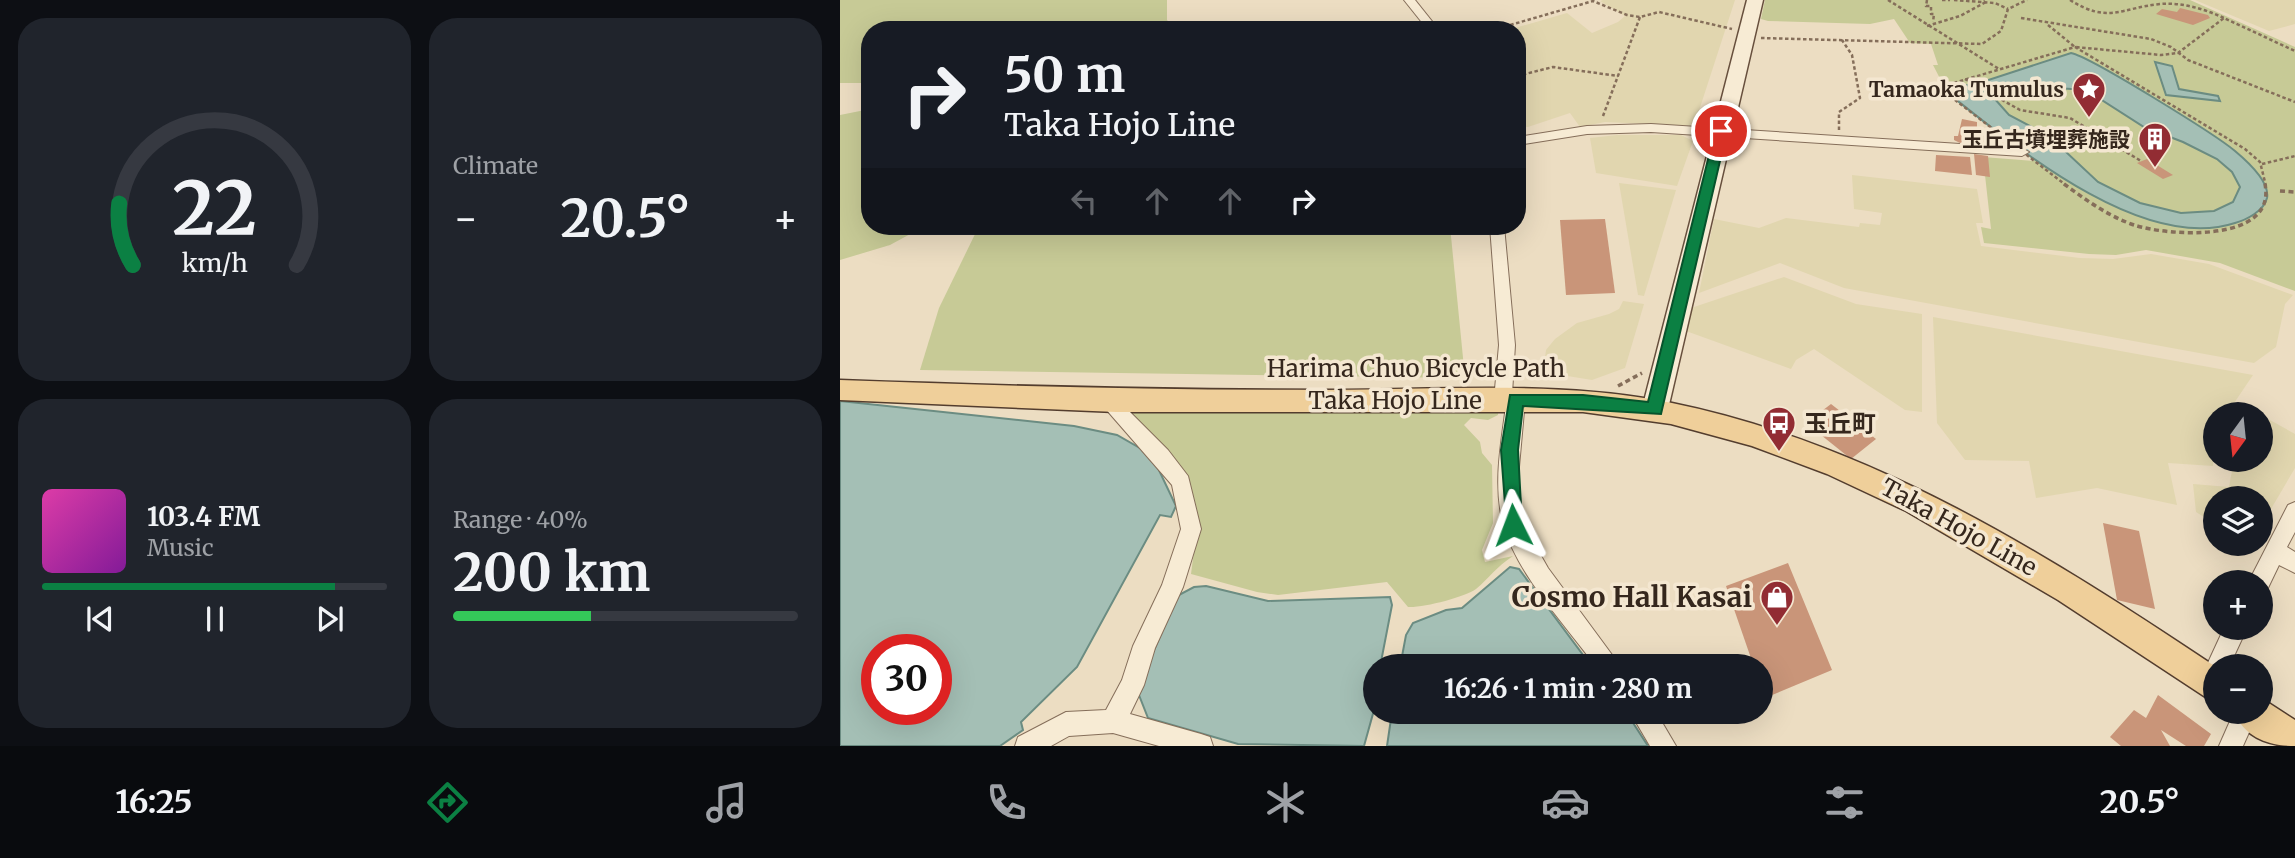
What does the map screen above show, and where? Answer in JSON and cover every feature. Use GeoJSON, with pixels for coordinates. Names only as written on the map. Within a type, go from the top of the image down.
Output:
{"type":"FeatureCollection","features":[{"type":"Feature","properties":{"kind":"main road","name":"Taka Hojo Line"},"geometry":{"type":"LineString","coordinates":[[840,390],[1116,401],[1583,401],[1655,409],[1757,435],[1819,456],[1891,486],[1954,519],[2203,670]]}},
{"type":"Feature","properties":{"kind":"main road"},"geometry":{"type":"LineString","coordinates":[[2270,724],[2295,741]]}},
{"type":"Feature","properties":{"kind":"street"},"geometry":{"type":"LineString","coordinates":[[1409,0],[1426,21]]}},
{"type":"Feature","properties":{"kind":"street"},"geometry":{"type":"LineString","coordinates":[[1655,409],[1721,131],[1737,33],[1755,0]]}},
{"type":"Feature","properties":{"kind":"street"},"geometry":{"type":"LineString","coordinates":[[1526,140],[1563,131],[1599,128],[1721,131],[2022,152]]}},
{"type":"Feature","properties":{"kind":"street"},"geometry":{"type":"LineString","coordinates":[[1498,235],[1507,345],[1513,525],[1531,557],[1601,654]]}},
{"type":"Feature","properties":{"kind":"street"},"geometry":{"type":"LineString","coordinates":[[1113,721],[1132,685],[1144,646],[1172,587],[1191,529],[1181,482],[1161,456],[1113,407],[1116,401]]}},
{"type":"Feature","properties":{"kind":"street"},"geometry":{"type":"LineString","coordinates":[[2266,570],[2295,512]]}},
{"type":"Feature","properties":{"kind":"street"},"geometry":{"type":"LineString","coordinates":[[2275,551],[2295,563]]}},
{"type":"Feature","properties":{"kind":"street"},"geometry":{"type":"LineString","coordinates":[[1027,746],[1066,724],[1113,721],[1201,746]]}},
{"type":"Feature","properties":{"kind":"street"},"geometry":{"type":"LineString","coordinates":[[1650,724],[1664,746]]}},
{"type":"Feature","properties":{"kind":"street"},"geometry":{"type":"LineString","coordinates":[[2231,746],[2241,724]]}},
{"type":"Feature","properties":{"kind":"path"},"geometry":{"type":"LineString","coordinates":[[1888,0],[1925,27],[1964,46],[1999,69]]}},
{"type":"Feature","properties":{"kind":"path"},"geometry":{"type":"LineString","coordinates":[[1927,0],[1926,6],[1931,6],[1931,14],[1934,14],[1933,23]]}},
{"type":"Feature","properties":{"kind":"path"},"geometry":{"type":"LineString","coordinates":[[1942,0],[1985,1],[2008,9],[2027,0]]}},
{"type":"Feature","properties":{"kind":"path"},"geometry":{"type":"LineString","coordinates":[[2070,0],[2085,10],[2115,16],[2157,4],[2208,10],[2295,51]]}},
{"type":"Feature","properties":{"kind":"path"},"geometry":{"type":"LineString","coordinates":[[1524,21],[1593,1],[1626,15],[1640,17],[1659,12],[1737,33],[1964,46],[1992,41],[2006,26],[2008,9]]}},
{"type":"Feature","properties":{"kind":"path"},"geometry":{"type":"LineString","coordinates":[[1925,27],[1960,16],[1985,1]]}},
{"type":"Feature","properties":{"kind":"path"},"geometry":{"type":"LineString","coordinates":[[1599,128],[1640,17]]}},
{"type":"Feature","properties":{"kind":"path"},"geometry":{"type":"LineString","coordinates":[[2021,18],[2138,35],[2217,73],[2295,102]]}},
{"type":"Feature","properties":{"kind":"path"},"geometry":{"type":"LineString","coordinates":[[1947,85],[2075,47],[2110,48],[2161,55],[2178,53],[2224,18]]}},
{"type":"Feature","properties":{"kind":"path"},"geometry":{"type":"LineString","coordinates":[[2046,23],[2075,47],[2231,140],[2262,164],[2271,176]]}},
{"type":"Feature","properties":{"kind":"path"},"geometry":{"type":"LineString","coordinates":[[1839,139],[1839,111],[1860,98],[1852,55],[1841,39]]}},
{"type":"Feature","properties":{"kind":"path"},"geometry":{"type":"LineString","coordinates":[[1526,74],[1553,67],[1618,76]]}},
{"type":"Feature","properties":{"kind":"path"},"geometry":{"type":"LineString","coordinates":[[1965,79],[2020,110],[2070,118],[2141,161]]}},
{"type":"Feature","properties":{"kind":"path"},"geometry":{"type":"LineString","coordinates":[[2262,164],[2295,156]]}},
{"type":"Feature","properties":{"kind":"path"},"geometry":{"type":"LineString","coordinates":[[2276,183],[2280,191],[2280,201]]}},
{"type":"Feature","properties":{"kind":"path"},"geometry":{"type":"LineString","coordinates":[[2280,191],[2295,192]]}},
{"type":"Feature","properties":{"kind":"path"},"geometry":{"type":"LineString","coordinates":[[2105,209],[2148,229],[2203,236],[2233,234]]}},
{"type":"Feature","properties":{"kind":"path"},"geometry":{"type":"LineString","coordinates":[[1612,390],[1643,373],[1645,362]]}},
{"type":"Feature","properties":{"kind":"shaded area"},"geometry":{"type":"Polygon","coordinates":[[[1735,0],[1694,126],[1605,122],[1580,127],[1570,113],[1526,127],[1526,25],[1567,13],[1592,33],[1618,22],[1625,16],[1600,1],[1735,0]]]}},
{"type":"Feature","properties":{"kind":"shaded area"},"geometry":{"type":"Polygon","coordinates":[[[2195,0],[2295,0],[2295,24],[2269,31],[2195,0]]]}},
{"type":"Feature","properties":{"kind":"shaded area"},"geometry":{"type":"Polygon","coordinates":[[[2071,53],[2153,98],[2235,151],[2257,172],[2265,185],[2267,198],[2262,207],[2239,222],[2199,228],[2161,223],[2122,210],[2045,166],[1949,94],[1951,90],[1967,85],[1976,87],[1994,98],[2009,115],[2049,136],[2098,182],[2140,203],[2181,213],[2214,211],[2233,202],[2240,187],[2232,172],[2217,159],[2144,127],[2086,90],[2042,87],[2017,99],[1995,96],[1976,84],[2071,53]]]}},
{"type":"Feature","properties":{"kind":"shaded area"},"geometry":{"type":"Polygon","coordinates":[[[2155,62],[2172,66],[2179,89],[2218,96],[2220,101],[2166,95],[2155,62]]]}},
{"type":"Feature","properties":{"kind":"shaded area"},"geometry":{"type":"Polygon","coordinates":[[[1617,135],[1681,135],[1693,141],[1677,186],[1596,173],[1590,138],[1617,135]]]}},
{"type":"Feature","properties":{"kind":"shaded area"},"geometry":{"type":"Polygon","coordinates":[[[1852,175],[1977,189],[1983,223],[1976,223],[1981,246],[2080,258],[2113,259],[2151,254],[2209,264],[2293,295],[2285,304],[2276,347],[2254,363],[1844,288],[1780,263],[1699,293],[1714,219],[1759,228],[1786,218],[1859,227],[1860,223],[1880,225],[1882,213],[1854,209],[1852,175]]]}},
{"type":"Feature","properties":{"kind":"shaded area"},"geometry":{"type":"Polygon","coordinates":[[[1619,183],[1676,190],[1644,296],[1638,295],[1619,183]]]}},
{"type":"Feature","properties":{"kind":"shaded area"},"geometry":{"type":"Polygon","coordinates":[[[1784,277],[1856,304],[1922,314],[1922,412],[1905,410],[1814,349],[1796,360],[1791,369],[1686,331],[1691,308],[1784,277]]]}},
{"type":"Feature","properties":{"kind":"shaded area"},"geometry":{"type":"Polygon","coordinates":[[[1623,301],[1644,304],[1625,368],[1592,380],[1543,372],[1546,350],[1555,339],[1577,323],[1619,309],[1623,301]]]}},
{"type":"Feature","properties":{"kind":"shaded area"},"geometry":{"type":"Polygon","coordinates":[[[1933,317],[2253,375],[2235,402],[2203,402],[2203,465],[2168,463],[2177,505],[2097,488],[2036,498],[2029,461],[1965,460],[1937,423],[1933,317]]]}},
{"type":"Feature","properties":{"kind":"shaded area"},"geometry":{"type":"Polygon","coordinates":[[[840,401],[1074,426],[1117,435],[1145,451],[1157,466],[1176,506],[1171,517],[1160,515],[1077,667],[1021,722],[1023,730],[1000,746],[840,746],[840,401]]]}},
{"type":"Feature","properties":{"kind":"shaded area"},"geometry":{"type":"Polygon","coordinates":[[[2273,422],[2295,434],[2295,468],[2273,506],[2273,486],[2229,486],[2232,472],[2273,472],[2273,422]]]}},
{"type":"Feature","properties":{"kind":"shaded area"},"geometry":{"type":"Polygon","coordinates":[[[2193,484],[2217,486],[2203,486],[2203,516],[2196,512],[2193,484]]]}},
{"type":"Feature","properties":{"kind":"shaded area"},"geometry":{"type":"Polygon","coordinates":[[[1510,567],[1519,569],[1582,654],[1402,654],[1406,635],[1413,623],[1446,610],[1462,608],[1510,567]]]}},
{"type":"Feature","properties":{"kind":"shaded area"},"geometry":{"type":"Polygon","coordinates":[[[1206,586],[1268,601],[1390,597],[1392,605],[1383,654],[1363,654],[1363,724],[1370,724],[1364,746],[1238,744],[1148,718],[1137,690],[1177,596],[1194,587],[1206,586]]]}},
{"type":"Feature","properties":{"kind":"shaded area"},"geometry":{"type":"Polygon","coordinates":[[[1390,724],[1634,724],[1648,746],[1387,746],[1390,724]]]}},
{"type":"Feature","properties":{"kind":"green space"},"geometry":{"type":"Polygon","coordinates":[[[840,0],[1167,0],[1168,21],[861,21],[861,83],[840,83],[840,0]]]}},
{"type":"Feature","properties":{"kind":"green space"},"geometry":{"type":"Polygon","coordinates":[[[1765,0],[2190,0],[2295,47],[2295,291],[2220,263],[2146,250],[2116,255],[2089,254],[1984,243],[1981,227],[1991,229],[1983,157],[2035,161],[1948,94],[1933,65],[1938,65],[1931,44],[1910,43],[1894,19],[1870,24],[1768,21],[1761,19],[1765,0]]]}},
{"type":"Feature","properties":{"kind":"green space"},"geometry":{"type":"Polygon","coordinates":[[[861,111],[861,235],[908,235],[890,245],[840,260],[840,115],[861,111]]]}},
{"type":"Feature","properties":{"kind":"green space"},"geometry":{"type":"Polygon","coordinates":[[[975,235],[1451,235],[1465,378],[920,370],[939,308],[975,235]]]}},
{"type":"Feature","properties":{"kind":"green space"},"geometry":{"type":"Polygon","coordinates":[[[1499,403],[1498,415],[1488,420],[1471,418],[1464,425],[1480,442],[1482,453],[1492,465],[1493,523],[1482,550],[1485,562],[1513,556],[1471,592],[1415,607],[1408,607],[1387,582],[1278,595],[1191,574],[1194,551],[1162,443],[1155,440],[1127,412],[1499,403]]]}},
{"type":"Feature","properties":{"kind":"building"},"geometry":{"type":"Polygon","coordinates":[[[2180,8],[2208,15],[2210,18],[2193,25],[2156,14],[2162,9],[2177,12],[2180,8]]]}},
{"type":"Feature","properties":{"kind":"building"},"geometry":{"type":"Polygon","coordinates":[[[1962,119],[1977,122],[1977,129],[1991,131],[1991,138],[2002,140],[2003,145],[1960,143],[1954,140],[1954,136],[1958,136],[1962,119]]]}},
{"type":"Feature","properties":{"kind":"building"},"geometry":{"type":"Polygon","coordinates":[[[1974,154],[1988,156],[1990,177],[1976,175],[1974,154]]]}},
{"type":"Feature","properties":{"kind":"building"},"geometry":{"type":"Polygon","coordinates":[[[1936,155],[1970,157],[1972,175],[1935,171],[1936,155]]]}},
{"type":"Feature","properties":{"kind":"building","name":"玉丘古墳埋葬施設"},"geometry":{"type":"Polygon","coordinates":[[[2147,159],[2173,175],[2163,179],[2137,163],[2147,159]]]}},
{"type":"Feature","properties":{"kind":"building"},"geometry":{"type":"Polygon","coordinates":[[[1605,219],[1615,293],[1566,295],[1560,220],[1605,219]]]}},
{"type":"Feature","properties":{"kind":"building"},"geometry":{"type":"Polygon","coordinates":[[[1831,404],[1876,439],[1851,459],[1806,423],[1831,404]]]}},
{"type":"Feature","properties":{"kind":"building"},"geometry":{"type":"Polygon","coordinates":[[[2103,523],[2139,531],[2155,609],[2117,600],[2103,523]]]}},
{"type":"Feature","properties":{"kind":"building","name":"Cosmo Hall Kasai"},"geometry":{"type":"Polygon","coordinates":[[[1788,563],[1832,670],[1773,695],[1773,654],[1750,654],[1726,586],[1788,563]]]}},
{"type":"Feature","properties":{"kind":"building"},"geometry":{"type":"Polygon","coordinates":[[[2158,695],[2211,734],[2204,746],[2186,746],[2161,730],[2170,746],[2121,746],[2110,737],[2134,710],[2146,718],[2158,695]]]}},
{"type":"Feature","properties":{"kind":"place","name":"Tamaoka Tumulus"},"geometry":{"type":"Point","coordinates":[2089,119]}},
{"type":"Feature","properties":{"kind":"place","name":"玉丘古墳埋葬施設"},"geometry":{"type":"Point","coordinates":[2155,169]}},
{"type":"Feature","properties":{"kind":"place","name":"玉丘町"},"geometry":{"type":"Point","coordinates":[1779,453]}},
{"type":"Feature","properties":{"kind":"place","name":"Cosmo Hall Kasai"},"geometry":{"type":"Point","coordinates":[1777,627]}},
{"type":"Feature","properties":{"kind":"route"},"geometry":{"type":"LineString","coordinates":[[1513,525],[1509,450],[1516,400],[1583,401],[1655,409],[1721,131]]}}]}
